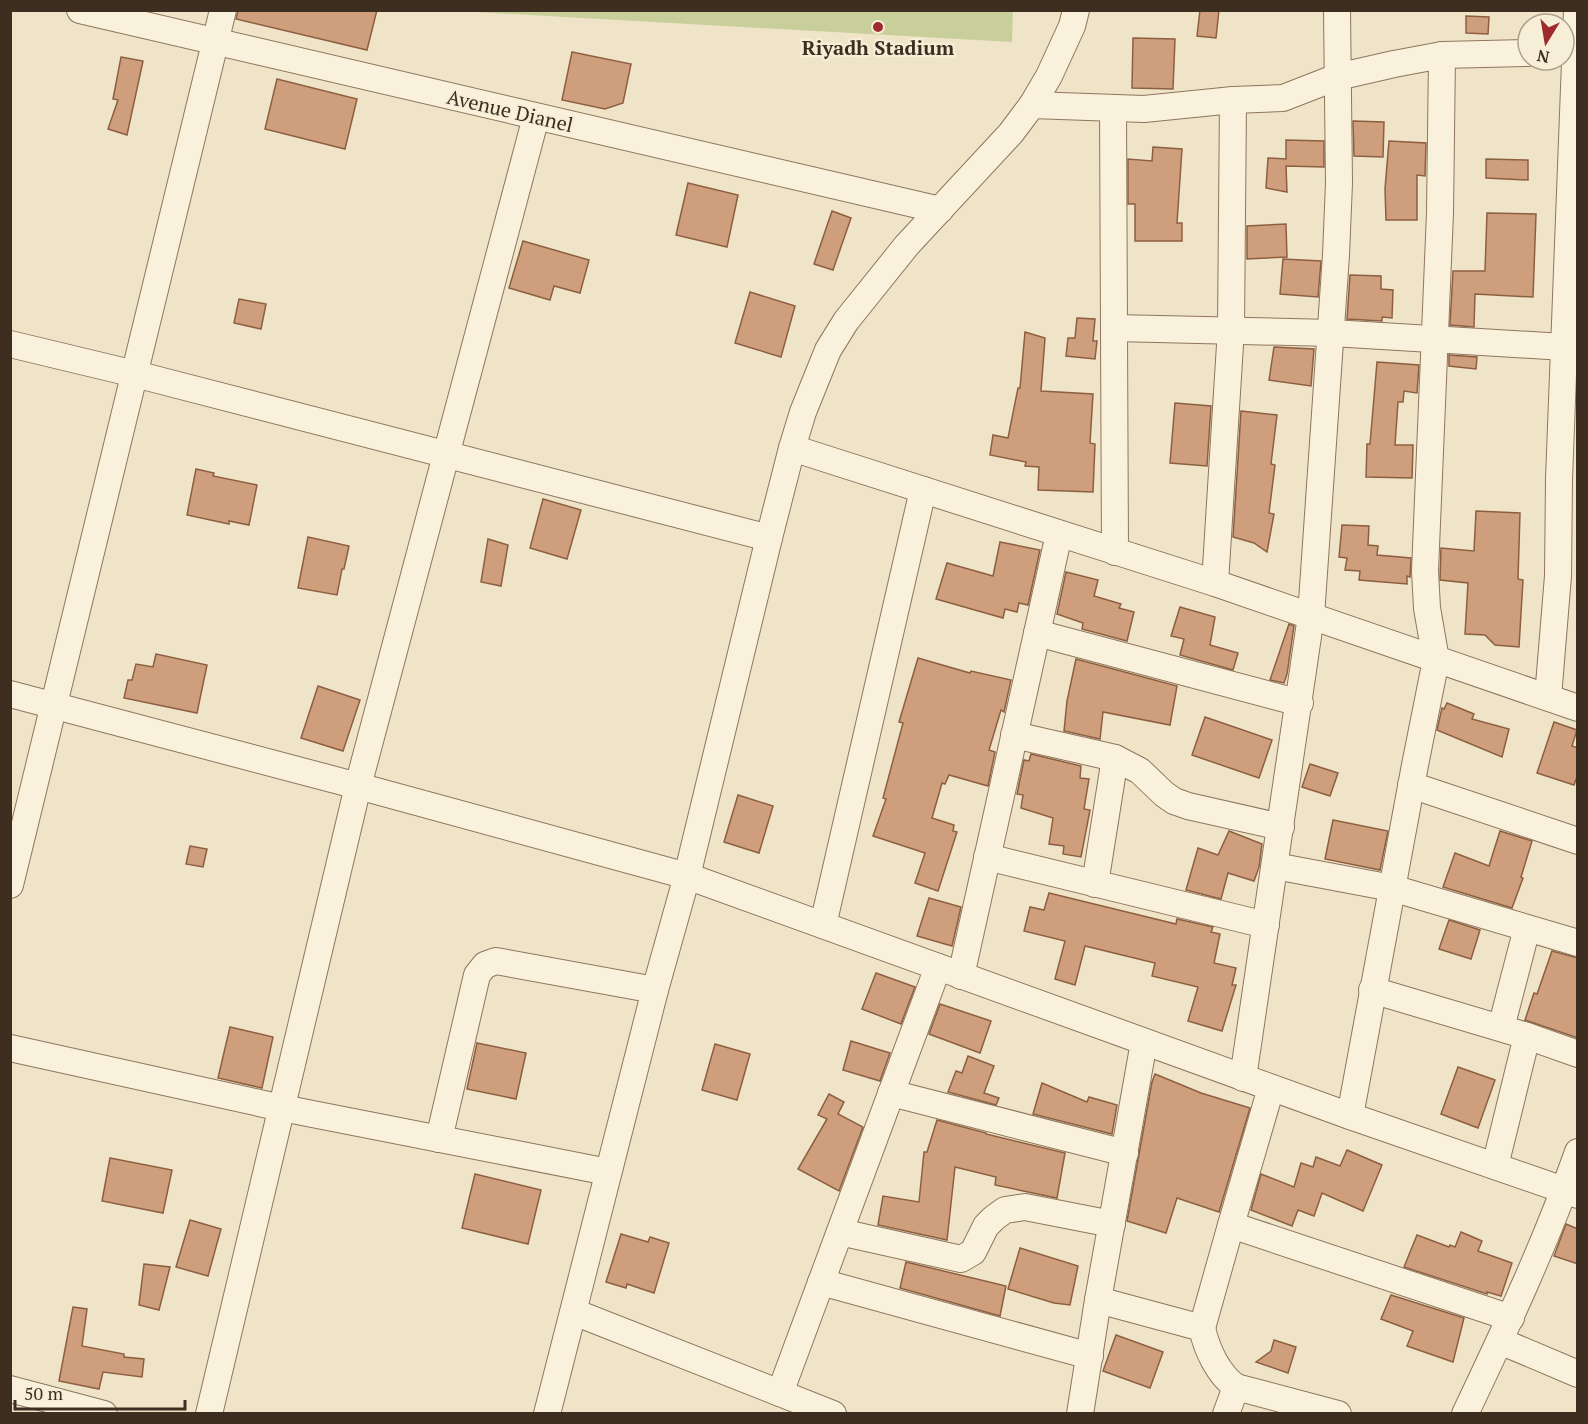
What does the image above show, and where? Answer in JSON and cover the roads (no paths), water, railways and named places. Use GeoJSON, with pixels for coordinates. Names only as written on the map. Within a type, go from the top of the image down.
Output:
{"type":"FeatureCollection","features":[{"type":"Feature","properties":{"kind":"street","name":"Avenue Dianel"},"geometry":{"type":"LineString","coordinates":[[80,10],[940,210]]}},
{"type":"Feature","properties":{"kind":"street"},"geometry":{"type":"LineString","coordinates":[[10,885],[223,10]]}},
{"type":"Feature","properties":{"kind":"street"},"geometry":{"type":"LineString","coordinates":[[547,1413],[655,990],[687,876],[792,448],[828,350],[846,321],[907,245],[1011,133],[1032,105],[1049,76],[1072,26],[1076,10]]}},
{"type":"Feature","properties":{"kind":"street"},"geometry":{"type":"LineString","coordinates":[[1243,1078],[1311,616],[1332,333],[1339,183],[1337,10]]}},
{"type":"Feature","properties":{"kind":"street"},"geometry":{"type":"LineString","coordinates":[[1032,105],[1144,109],[1233,100],[1283,98],[1338,77],[1395,63],[1442,55],[1516,53]]}},
{"type":"Feature","properties":{"kind":"street"},"geometry":{"type":"LineString","coordinates":[[1350,1116],[1411,785],[1437,660],[1427,608],[1425,571],[1436,339],[1442,55]]}},
{"type":"Feature","properties":{"kind":"street"},"geometry":{"type":"LineString","coordinates":[[1548,697],[1568,579],[1571,380],[1564,346],[1574,203],[1570,72]]}},
{"type":"Feature","properties":{"kind":"street"},"geometry":{"type":"LineString","coordinates":[[1215,584],[1231,329],[1233,100]]}},
{"type":"Feature","properties":{"kind":"street"},"geometry":{"type":"LineString","coordinates":[[1113,108],[1115,552]]}},
{"type":"Feature","properties":{"kind":"street"},"geometry":{"type":"LineString","coordinates":[[209,1413],[358,786],[536,117]]}},
{"type":"Feature","properties":{"kind":"street"},"geometry":{"type":"LineString","coordinates":[[1114,328],[1332,333],[1564,346]]}},
{"type":"Feature","properties":{"kind":"street"},"geometry":{"type":"LineString","coordinates":[[10,344],[135,374],[769,538]]}},
{"type":"Feature","properties":{"kind":"street"},"geometry":{"type":"LineString","coordinates":[[792,448],[1215,584],[1578,708]]}},
{"type":"Feature","properties":{"kind":"street"},"geometry":{"type":"LineString","coordinates":[[823,925],[923,490]]}},
{"type":"Feature","properties":{"kind":"street"},"geometry":{"type":"LineString","coordinates":[[780,1393],[891,1093],[949,972],[987,857],[1059,534]]}},
{"type":"Feature","properties":{"kind":"street"},"geometry":{"type":"LineString","coordinates":[[1037,633],[1300,703]]}},
{"type":"Feature","properties":{"kind":"street"},"geometry":{"type":"LineString","coordinates":[[10,694],[687,876],[1270,1088],[1571,1192]]}},
{"type":"Feature","properties":{"kind":"street"},"geometry":{"type":"LineString","coordinates":[[1014,735],[1115,758],[1140,771],[1174,801],[1281,827]]}},
{"type":"Feature","properties":{"kind":"street"},"geometry":{"type":"LineString","coordinates":[[1095,884],[1115,758]]}},
{"type":"Feature","properties":{"kind":"street"},"geometry":{"type":"LineString","coordinates":[[1411,785],[1578,841]]}},
{"type":"Feature","properties":{"kind":"street"},"geometry":{"type":"LineString","coordinates":[[987,857],[1266,925]]}},
{"type":"Feature","properties":{"kind":"street"},"geometry":{"type":"LineString","coordinates":[[1275,866],[1392,888],[1578,943]]}},
{"type":"Feature","properties":{"kind":"street"},"geometry":{"type":"LineString","coordinates":[[1501,1028],[1527,928]]}},
{"type":"Feature","properties":{"kind":"street"},"geometry":{"type":"LineString","coordinates":[[439,1139],[477,975],[485,965],[496,961],[655,990]]}},
{"type":"Feature","properties":{"kind":"street"},"geometry":{"type":"LineString","coordinates":[[1372,990],[1527,1036],[1578,1054]]}},
{"type":"Feature","properties":{"kind":"street"},"geometry":{"type":"LineString","coordinates":[[1495,1166],[1527,1036]]}},
{"type":"Feature","properties":{"kind":"street"},"geometry":{"type":"LineString","coordinates":[[1080,1413],[1144,1042]]}},
{"type":"Feature","properties":{"kind":"street"},"geometry":{"type":"LineString","coordinates":[[10,1048],[282,1108],[608,1172]]}},
{"type":"Feature","properties":{"kind":"street"},"geometry":{"type":"LineString","coordinates":[[1270,1088],[1202,1328],[1206,1346],[1227,1381],[1236,1387],[1338,1413]]}},
{"type":"Feature","properties":{"kind":"street"},"geometry":{"type":"LineString","coordinates":[[891,1093],[1125,1153]]}},
{"type":"Feature","properties":{"kind":"street"},"geometry":{"type":"LineString","coordinates":[[1465,1413],[1571,1192],[1578,1152]]}},
{"type":"Feature","properties":{"kind":"street"},"geometry":{"type":"LineString","coordinates":[[840,1232],[961,1259],[974,1252],[986,1226],[1005,1210],[1024,1207],[1112,1224]]}},
{"type":"Feature","properties":{"kind":"street"},"geometry":{"type":"LineString","coordinates":[[1232,1225],[1511,1318]]}},
{"type":"Feature","properties":{"kind":"street"},"geometry":{"type":"LineString","coordinates":[[821,1282],[1090,1356]]}},
{"type":"Feature","properties":{"kind":"street"},"geometry":{"type":"LineString","coordinates":[[1098,1300],[1202,1328]]}},
{"type":"Feature","properties":{"kind":"street"},"geometry":{"type":"LineString","coordinates":[[574,1312],[833,1413]]}},
{"type":"Feature","properties":{"kind":"street"},"geometry":{"type":"LineString","coordinates":[[1500,1341],[1578,1374]]}},
{"type":"Feature","properties":{"kind":"street"},"geometry":{"type":"LineString","coordinates":[[1226,1413],[1236,1387]]}},
{"type":"Feature","properties":{"kind":"street"},"geometry":{"type":"LineString","coordinates":[[10,1389],[104,1413]]}},
{"type":"Feature","properties":{"kind":"place","name":"Riyadh Stadium"},"geometry":{"type":"Point","coordinates":[878,27]}}]}
